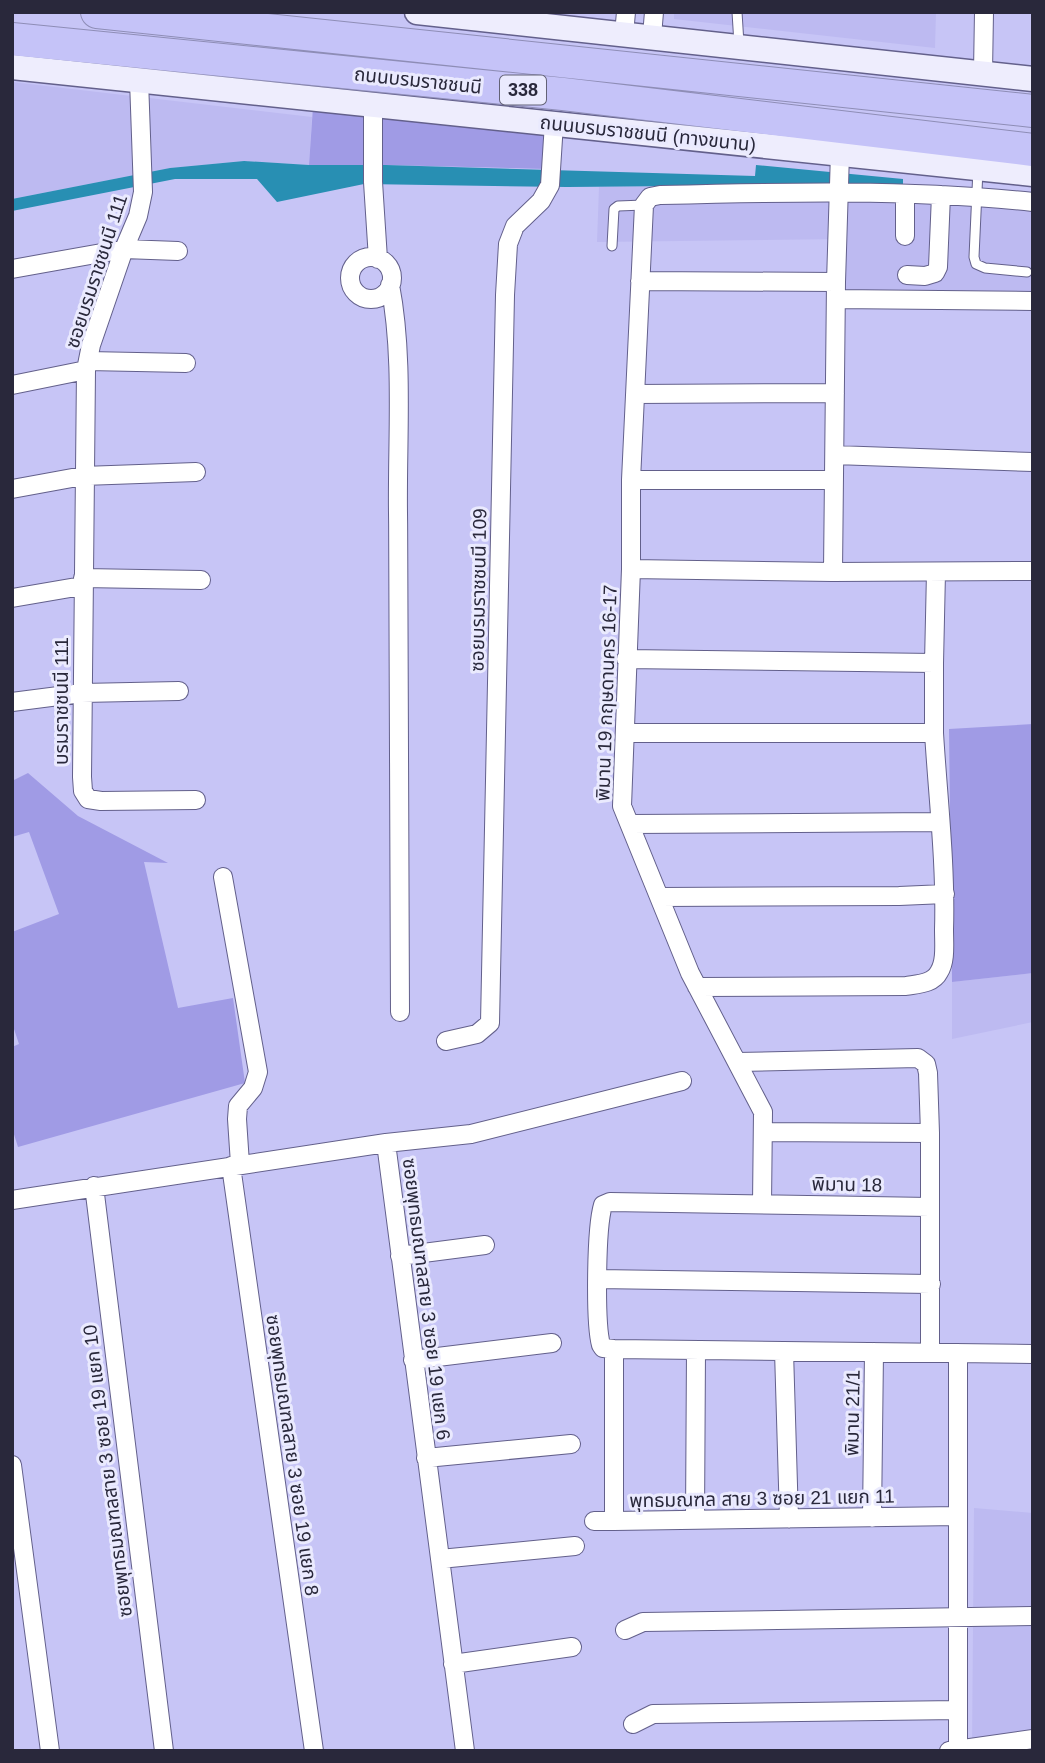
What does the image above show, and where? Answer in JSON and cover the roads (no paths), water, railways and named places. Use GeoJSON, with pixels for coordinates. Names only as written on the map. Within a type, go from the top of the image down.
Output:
{"type":"FeatureCollection","features":[{"type":"Feature","properties":{"kind":"highway","name":"ถนนบรมราชชนนี"},"geometry":{"type":"LineString","coordinates":[[97,12],[1033,111]]}},
{"type":"Feature","properties":{"kind":"highway","name":"ถนนบรมราชชนนี"},"geometry":{"type":"LineString","coordinates":[[12,39],[563,94],[1033,150]]}},
{"type":"Feature","properties":{"kind":"main road"},"geometry":{"type":"LineString","coordinates":[[417,12],[653,24],[739,46],[1033,79]]}},
{"type":"Feature","properties":{"kind":"main road","name":"ถนนบรมราชชนนี (ทางขนาน)"},"geometry":{"type":"LineString","coordinates":[[12,67],[554,123],[840,162],[978,167],[1033,174]]}},
{"type":"Feature","properties":{"kind":"street"},"geometry":{"type":"LineString","coordinates":[[982,72],[984,12]]}},
{"type":"Feature","properties":{"kind":"street","name":"ซอยบรมราชชนนี 111"},"geometry":{"type":"LineString","coordinates":[[83,588],[87,366],[124,249],[138,216],[143,192],[139,80]]}},
{"type":"Feature","properties":{"kind":"street"},"geometry":{"type":"LineString","coordinates":[[373,104],[373,173],[378,259]]}},
{"type":"Feature","properties":{"kind":"street","name":"ซอยบรมราชชนนี 109"},"geometry":{"type":"LineString","coordinates":[[446,1041],[477,1034],[490,1023],[508,244],[515,226],[541,201],[550,176],[554,123]]}},
{"type":"Feature","properties":{"kind":"street"},"geometry":{"type":"LineString","coordinates":[[833,572],[840,162]]}},
{"type":"Feature","properties":{"kind":"street"},"geometry":{"type":"LineString","coordinates":[[647,201],[660,195],[839,191],[1033,202]]}},
{"type":"Feature","properties":{"kind":"street"},"geometry":{"type":"LineString","coordinates":[[905,194],[905,236]]}},
{"type":"Feature","properties":{"kind":"street"},"geometry":{"type":"LineString","coordinates":[[907,275],[925,276],[935,273],[938,267],[941,195]]}},
{"type":"Feature","properties":{"kind":"street","name":"พิมาน 19 กฤษดานคร 16-17"},"geometry":{"type":"LineString","coordinates":[[647,201],[640,281],[631,480],[631,569],[622,806],[697,987],[763,1112],[762,1203]]}},
{"type":"Feature","properties":{"kind":"street"},"geometry":{"type":"LineString","coordinates":[[12,269],[124,249],[178,251]]}},
{"type":"Feature","properties":{"kind":"street"},"geometry":{"type":"LineString","coordinates":[[390,285],[378,298],[360,296],[353,290],[350,282],[354,265],[369,257],[378,259],[390,269],[398,338],[400,1012]]}},
{"type":"Feature","properties":{"kind":"street"},"geometry":{"type":"LineString","coordinates":[[640,281],[1033,301]]}},
{"type":"Feature","properties":{"kind":"street"},"geometry":{"type":"LineString","coordinates":[[12,385],[87,366],[186,363]]}},
{"type":"Feature","properties":{"kind":"street"},"geometry":{"type":"LineString","coordinates":[[635,394],[835,393]]}},
{"type":"Feature","properties":{"kind":"street"},"geometry":{"type":"LineString","coordinates":[[835,455],[1033,462]]}},
{"type":"Feature","properties":{"kind":"street"},"geometry":{"type":"LineString","coordinates":[[12,489],[83,475],[196,472]]}},
{"type":"Feature","properties":{"kind":"street"},"geometry":{"type":"LineString","coordinates":[[631,480],[834,480]]}},
{"type":"Feature","properties":{"kind":"street"},"geometry":{"type":"LineString","coordinates":[[631,569],[1033,571]]}},
{"type":"Feature","properties":{"kind":"street"},"geometry":{"type":"LineString","coordinates":[[697,987],[906,986],[935,979],[940,971],[944,960],[945,894],[934,733],[936,572]]}},
{"type":"Feature","properties":{"kind":"street"},"geometry":{"type":"LineString","coordinates":[[12,598],[83,588],[201,580]]}},
{"type":"Feature","properties":{"kind":"street","name":"บรมราชชนนี 111"},"geometry":{"type":"LineString","coordinates":[[83,588],[83,791],[88,799],[101,801],[196,800]]}},
{"type":"Feature","properties":{"kind":"street"},"geometry":{"type":"LineString","coordinates":[[626,659],[934,663]]}},
{"type":"Feature","properties":{"kind":"street"},"geometry":{"type":"LineString","coordinates":[[12,702],[82,694],[179,691]]}},
{"type":"Feature","properties":{"kind":"street"},"geometry":{"type":"LineString","coordinates":[[625,733],[934,733]]}},
{"type":"Feature","properties":{"kind":"street"},"geometry":{"type":"LineString","coordinates":[[631,824],[939,822]]}},
{"type":"Feature","properties":{"kind":"street","name":"ซอยพุทธมณฑลสาย 3 ซอย 19 แยก 8"},"geometry":{"type":"LineString","coordinates":[[223,877],[258,1072],[253,1088],[238,1107],[235,1165],[314,1751]]}},
{"type":"Feature","properties":{"kind":"street"},"geometry":{"type":"LineString","coordinates":[[659,897],[945,894]]}},
{"type":"Feature","properties":{"kind":"street"},"geometry":{"type":"LineString","coordinates":[[737,1062],[918,1058],[926,1064],[930,1133],[930,1351]]}},
{"type":"Feature","properties":{"kind":"street"},"geometry":{"type":"LineString","coordinates":[[386,1143],[471,1134],[682,1081]]}},
{"type":"Feature","properties":{"kind":"street"},"geometry":{"type":"LineString","coordinates":[[763,1132],[930,1133]]}},
{"type":"Feature","properties":{"kind":"street","name":"ซอยพุทธมณฑลสาย 3 ซอย 19 แยก 6"},"geometry":{"type":"LineString","coordinates":[[12,1200],[386,1143],[465,1751]]}},
{"type":"Feature","properties":{"kind":"street","name":"ซอยพุทธมณฑลสาย 3 ซอย 19 แยก 10"},"geometry":{"type":"LineString","coordinates":[[94,1186],[164,1751]]}},
{"type":"Feature","properties":{"kind":"street","name":"พิมาน 18"},"geometry":{"type":"LineString","coordinates":[[598,1279],[600,1216],[603,1205],[610,1202],[930,1207]]}},
{"type":"Feature","properties":{"kind":"street"},"geometry":{"type":"LineString","coordinates":[[400,1256],[485,1245]]}},
{"type":"Feature","properties":{"kind":"street"},"geometry":{"type":"LineString","coordinates":[[931,1284],[598,1279],[599,1340],[603,1348],[614,1349],[1033,1354]]}},
{"type":"Feature","properties":{"kind":"street"},"geometry":{"type":"LineString","coordinates":[[413,1360],[552,1343]]}},
{"type":"Feature","properties":{"kind":"street","name":"พุทธมณฑล สาย 3 ซอย 21 แยก 11"},"geometry":{"type":"LineString","coordinates":[[614,1349],[614,1521],[958,1516]]}},
{"type":"Feature","properties":{"kind":"street"},"geometry":{"type":"LineString","coordinates":[[695,1350],[695,1520]]}},
{"type":"Feature","properties":{"kind":"street"},"geometry":{"type":"LineString","coordinates":[[784,1351],[789,1519]]}},
{"type":"Feature","properties":{"kind":"street","name":"พิมาน 21/1"},"geometry":{"type":"LineString","coordinates":[[872,1518],[874,1352]]}},
{"type":"Feature","properties":{"kind":"street"},"geometry":{"type":"LineString","coordinates":[[958,1353],[958,1710],[955,1750],[1033,1739]]}},
{"type":"Feature","properties":{"kind":"street"},"geometry":{"type":"LineString","coordinates":[[426,1458],[571,1444]]}},
{"type":"Feature","properties":{"kind":"street"},"geometry":{"type":"LineString","coordinates":[[12,1465],[50,1751]]}},
{"type":"Feature","properties":{"kind":"street"},"geometry":{"type":"LineString","coordinates":[[594,1521],[614,1521]]}},
{"type":"Feature","properties":{"kind":"street"},"geometry":{"type":"LineString","coordinates":[[440,1559],[575,1546]]}},
{"type":"Feature","properties":{"kind":"street"},"geometry":{"type":"LineString","coordinates":[[625,1630],[643,1622],[1033,1616]]}},
{"type":"Feature","properties":{"kind":"street"},"geometry":{"type":"LineString","coordinates":[[453,1664],[572,1647]]}},
{"type":"Feature","properties":{"kind":"street"},"geometry":{"type":"LineString","coordinates":[[633,1724],[653,1714],[958,1710]]}},
{"type":"Feature","properties":{"kind":"lane"},"geometry":{"type":"LineString","coordinates":[[737,12],[739,46]]}},
{"type":"Feature","properties":{"kind":"lane"},"geometry":{"type":"LineString","coordinates":[[978,167],[974,257],[976,264],[985,268],[1027,272]]}},
{"type":"Feature","properties":{"kind":"lane"},"geometry":{"type":"LineString","coordinates":[[612,246],[614,209],[647,201]]}}]}
